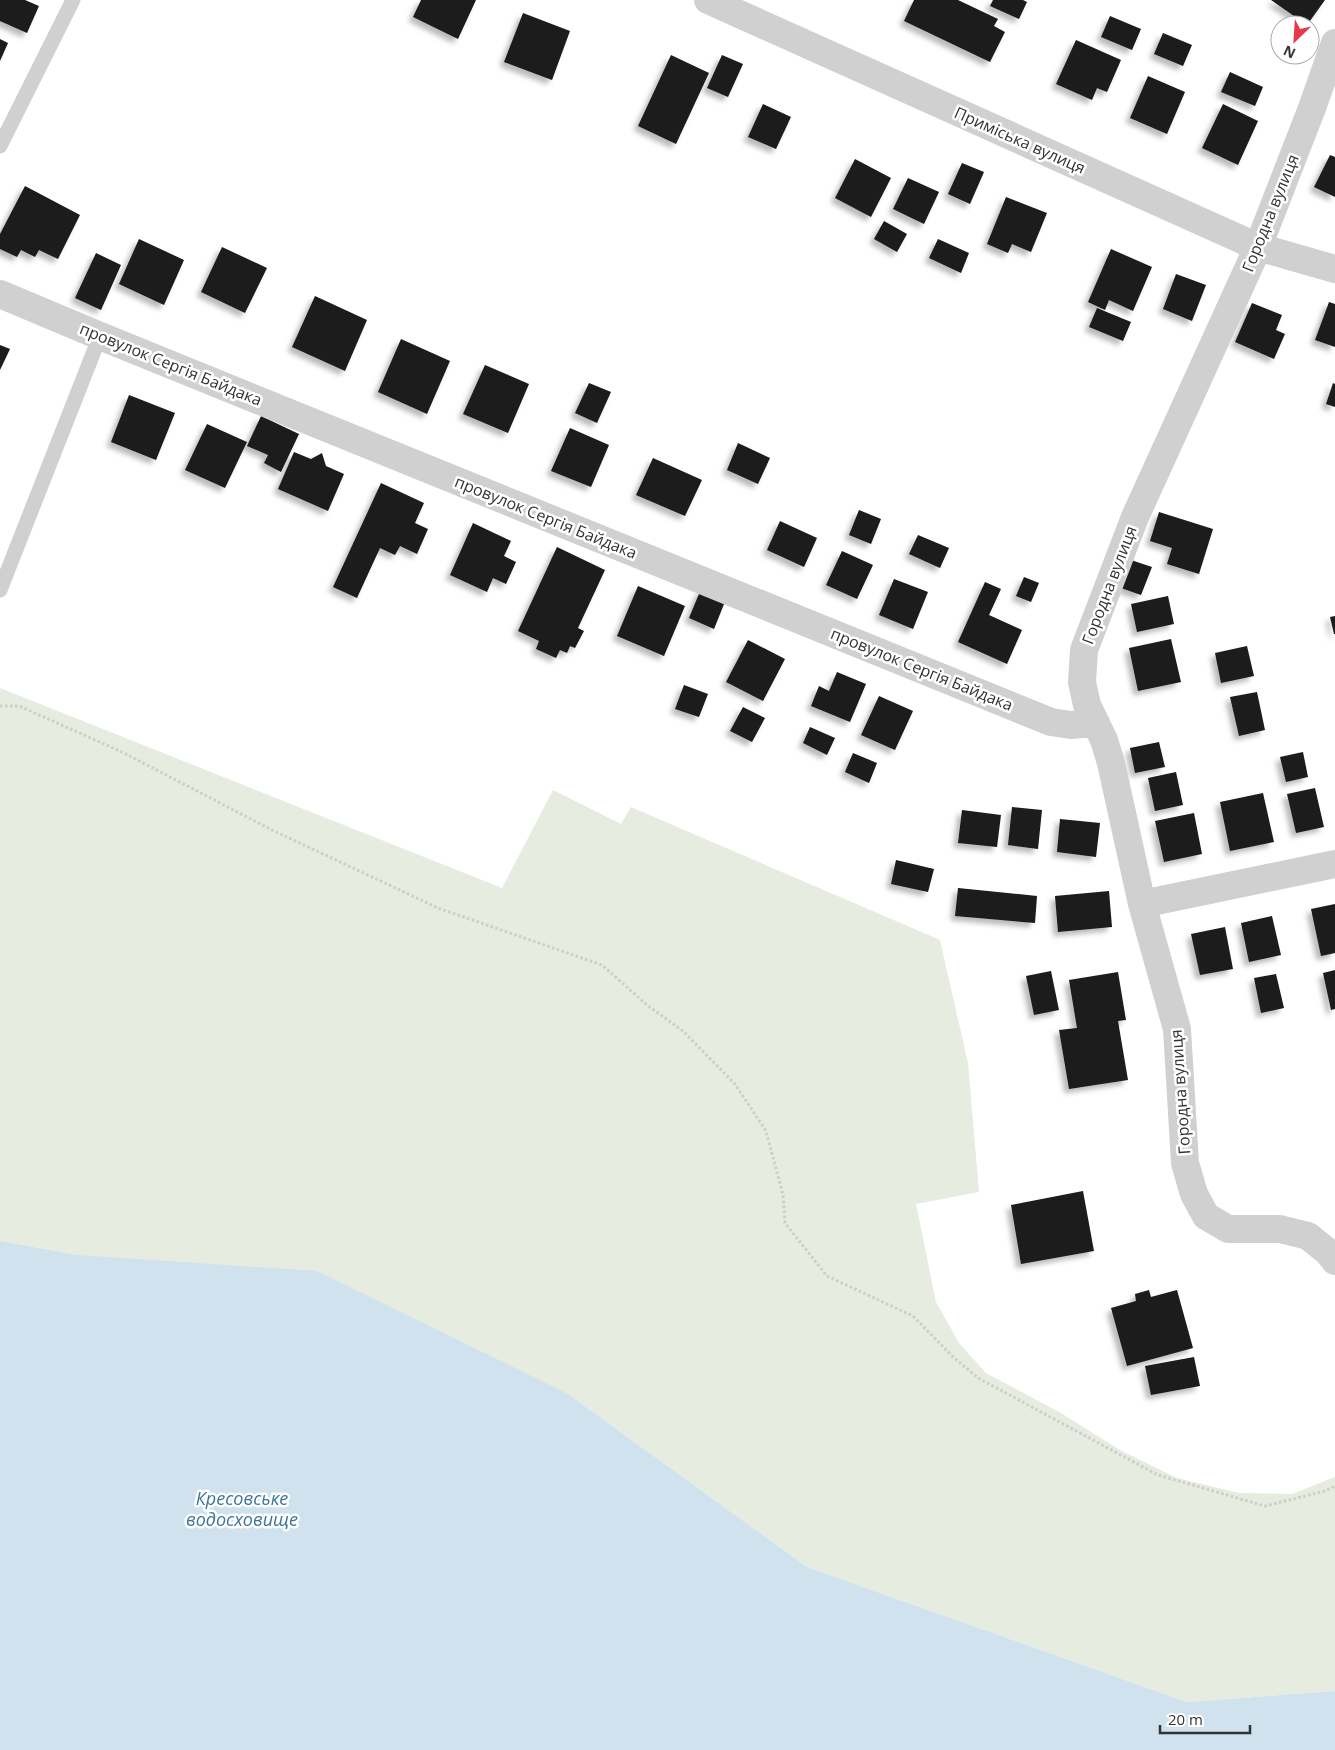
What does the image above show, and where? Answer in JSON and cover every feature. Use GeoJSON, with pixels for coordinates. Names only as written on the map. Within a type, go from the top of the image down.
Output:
{"type":"FeatureCollection","features":[{"type":"Feature","properties":{"kind":"street","name":"Приміська вулиця"},"geometry":{"type":"LineString","coordinates":[[708,0],[1258,246],[1335,269]]}},
{"type":"Feature","properties":{"kind":"street","name":"Городна вулиця"},"geometry":{"type":"LineString","coordinates":[[1335,43],[1312,108],[1258,246],[1135,517],[1084,650],[1082,682],[1087,705],[1104,740],[1111,763],[1142,904],[1176,1029],[1185,1163],[1194,1194],[1206,1216],[1228,1229],[1280,1229],[1308,1236],[1328,1252],[1335,1262]]}},
{"type":"Feature","properties":{"kind":"street","name":"провулок Сергія Байдака"},"geometry":{"type":"LineString","coordinates":[[0,294],[1051,722],[1071,725],[1096,723]]}},
{"type":"Feature","properties":{"kind":"street"},"geometry":{"type":"LineString","coordinates":[[1142,904],[1335,864]]}},
{"type":"Feature","properties":{"kind":"lane"},"geometry":{"type":"LineString","coordinates":[[0,146],[73,0]]}},
{"type":"Feature","properties":{"kind":"lane"},"geometry":{"type":"LineString","coordinates":[[0,590],[100,336]]}},
{"type":"Feature","properties":{"kind":"path"},"geometry":{"type":"LineString","coordinates":[[0,706],[19,706],[122,752],[272,830],[438,908],[602,965],[647,1005],[683,1031],[735,1084],[766,1131],[783,1195],[785,1223],[827,1276],[913,1316],[952,1356],[978,1378],[1158,1475],[1265,1506],[1325,1491],[1335,1486]]}},
{"type":"Feature","properties":{"kind":"shaded area"},"geometry":{"type":"Polygon","coordinates":[[[0,688],[502,888],[553,790],[621,824],[631,807],[940,940],[968,1063],[979,1192],[916,1204],[936,1302],[959,1343],[986,1373],[1061,1413],[1120,1450],[1177,1478],[1239,1493],[1292,1494],[1335,1477],[1335,1691],[1187,1702],[807,1567],[568,1394],[78,1255],[0,1241],[0,688]]]}},
{"type":"Feature","properties":{"kind":"water","name":"Кресовське водосховище"},"geometry":{"type":"Polygon","coordinates":[[[0,1241],[78,1255],[317,1271],[568,1394],[807,1567],[1187,1702],[1335,1691],[1335,1750],[0,1750],[0,1241]]]}},
{"type":"Feature","properties":{"kind":"building"},"geometry":{"type":"Polygon","coordinates":[[[0,0],[25,0],[39,6],[27,33],[0,21],[0,0]]]}},
{"type":"Feature","properties":{"kind":"building"},"geometry":{"type":"Polygon","coordinates":[[[421,0],[476,0],[458,39],[413,17],[421,0]]]}},
{"type":"Feature","properties":{"kind":"building"},"geometry":{"type":"Polygon","coordinates":[[[914,0],[958,0],[998,19],[994,26],[1005,32],[990,62],[904,21],[914,0]]]}},
{"type":"Feature","properties":{"kind":"building"},"geometry":{"type":"Polygon","coordinates":[[[993,0],[1023,0],[1027,2],[1019,19],[990,6],[993,0]]]}},
{"type":"Feature","properties":{"kind":"building"},"geometry":{"type":"Polygon","coordinates":[[[1271,0],[1325,0],[1314,15],[1293,15],[1271,0]]]}},
{"type":"Feature","properties":{"kind":"building"},"geometry":{"type":"Polygon","coordinates":[[[523,13],[570,31],[552,80],[504,62],[523,13]]]}},
{"type":"Feature","properties":{"kind":"building"},"geometry":{"type":"Polygon","coordinates":[[[1110,16],[1141,29],[1132,50],[1101,37],[1110,16]]]}},
{"type":"Feature","properties":{"kind":"building"},"geometry":{"type":"Polygon","coordinates":[[[1163,33],[1192,45],[1183,66],[1154,54],[1163,33]]]}},
{"type":"Feature","properties":{"kind":"building"},"geometry":{"type":"Polygon","coordinates":[[[0,39],[8,43],[0,61],[0,39]]]}},
{"type":"Feature","properties":{"kind":"building"},"geometry":{"type":"Polygon","coordinates":[[[1076,40],[1121,60],[1107,92],[1097,88],[1092,100],[1056,84],[1076,40]]]}},
{"type":"Feature","properties":{"kind":"building"},"geometry":{"type":"Polygon","coordinates":[[[671,55],[709,73],[676,144],[638,126],[671,55]]]}},
{"type":"Feature","properties":{"kind":"building"},"geometry":{"type":"Polygon","coordinates":[[[722,55],[743,64],[728,97],[707,88],[722,55]]]}},
{"type":"Feature","properties":{"kind":"building"},"geometry":{"type":"Polygon","coordinates":[[[1230,72],[1263,87],[1255,106],[1221,92],[1230,72]]]}},
{"type":"Feature","properties":{"kind":"building"},"geometry":{"type":"Polygon","coordinates":[[[1148,76],[1185,92],[1167,134],[1130,118],[1148,76]]]}},
{"type":"Feature","properties":{"kind":"building"},"geometry":{"type":"Polygon","coordinates":[[[763,104],[791,117],[776,149],[748,137],[763,104]]]}},
{"type":"Feature","properties":{"kind":"building"},"geometry":{"type":"Polygon","coordinates":[[[1223,104],[1258,121],[1238,165],[1202,148],[1223,104]]]}},
{"type":"Feature","properties":{"kind":"building"},"geometry":{"type":"Polygon","coordinates":[[[1330,155],[1335,157],[1335,197],[1314,187],[1330,155]]]}},
{"type":"Feature","properties":{"kind":"building"},"geometry":{"type":"Polygon","coordinates":[[[855,159],[891,178],[871,217],[835,198],[855,159]]]}},
{"type":"Feature","properties":{"kind":"building"},"geometry":{"type":"Polygon","coordinates":[[[962,163],[984,172],[970,204],[948,194],[962,163]]]}},
{"type":"Feature","properties":{"kind":"building"},"geometry":{"type":"Polygon","coordinates":[[[908,178],[939,192],[924,224],[893,209],[908,178]]]}},
{"type":"Feature","properties":{"kind":"building"},"geometry":{"type":"Polygon","coordinates":[[[25,186],[80,215],[58,259],[39,250],[35,257],[21,250],[17,257],[0,249],[0,234],[25,186]]]}},
{"type":"Feature","properties":{"kind":"building"},"geometry":{"type":"Polygon","coordinates":[[[1006,197],[1047,213],[1031,252],[1012,244],[1008,253],[987,244],[1006,197]]]}},
{"type":"Feature","properties":{"kind":"building"},"geometry":{"type":"Polygon","coordinates":[[[884,221],[907,234],[897,252],[874,239],[884,221]]]}},
{"type":"Feature","properties":{"kind":"building"},"geometry":{"type":"Polygon","coordinates":[[[139,239],[184,260],[164,305],[119,284],[139,239]]]}},
{"type":"Feature","properties":{"kind":"building"},"geometry":{"type":"Polygon","coordinates":[[[938,239],[969,253],[961,273],[929,258],[938,239]]]}},
{"type":"Feature","properties":{"kind":"building"},"geometry":{"type":"Polygon","coordinates":[[[222,247],[267,268],[245,313],[201,292],[222,247]]]}},
{"type":"Feature","properties":{"kind":"building"},"geometry":{"type":"Polygon","coordinates":[[[1111,249],[1152,267],[1133,311],[1109,300],[1105,310],[1088,302],[1111,249]]]}},
{"type":"Feature","properties":{"kind":"building"},"geometry":{"type":"Polygon","coordinates":[[[96,253],[121,265],[101,310],[75,298],[96,253]]]}},
{"type":"Feature","properties":{"kind":"building"},"geometry":{"type":"Polygon","coordinates":[[[1176,274],[1206,285],[1192,321],[1163,309],[1176,274]]]}},
{"type":"Feature","properties":{"kind":"building"},"geometry":{"type":"Polygon","coordinates":[[[315,296],[367,320],[345,371],[292,347],[315,296]]]}},
{"type":"Feature","properties":{"kind":"building"},"geometry":{"type":"Polygon","coordinates":[[[1329,302],[1335,304],[1335,347],[1315,340],[1329,302]]]}},
{"type":"Feature","properties":{"kind":"building"},"geometry":{"type":"Polygon","coordinates":[[[1252,303],[1282,315],[1276,330],[1285,334],[1274,359],[1235,342],[1252,303]]]}},
{"type":"Feature","properties":{"kind":"building"},"geometry":{"type":"Polygon","coordinates":[[[1097,308],[1131,322],[1123,341],[1089,327],[1097,308]]]}},
{"type":"Feature","properties":{"kind":"building"},"geometry":{"type":"Polygon","coordinates":[[[401,339],[450,361],[427,414],[378,392],[401,339]]]}},
{"type":"Feature","properties":{"kind":"building"},"geometry":{"type":"Polygon","coordinates":[[[0,345],[10,349],[0,370],[0,345]]]}},
{"type":"Feature","properties":{"kind":"building"},"geometry":{"type":"Polygon","coordinates":[[[485,365],[529,384],[508,433],[463,414],[485,365]]]}},
{"type":"Feature","properties":{"kind":"building"},"geometry":{"type":"Polygon","coordinates":[[[589,383],[611,392],[597,423],[575,413],[589,383]]]}},
{"type":"Feature","properties":{"kind":"building"},"geometry":{"type":"Polygon","coordinates":[[[1333,383],[1335,384],[1335,407],[1326,404],[1333,383]]]}},
{"type":"Feature","properties":{"kind":"building"},"geometry":{"type":"Polygon","coordinates":[[[129,395],[175,413],[156,460],[111,442],[129,395]]]}},
{"type":"Feature","properties":{"kind":"building"},"geometry":{"type":"Polygon","coordinates":[[[261,416],[299,434],[281,472],[264,463],[268,455],[247,446],[261,416]]]}},
{"type":"Feature","properties":{"kind":"building"},"geometry":{"type":"Polygon","coordinates":[[[207,424],[247,442],[225,488],[185,470],[207,424]]]}},
{"type":"Feature","properties":{"kind":"building"},"geometry":{"type":"Polygon","coordinates":[[[570,428],[609,445],[591,487],[551,471],[570,428]]]}},
{"type":"Feature","properties":{"kind":"building"},"geometry":{"type":"Polygon","coordinates":[[[738,443],[770,458],[758,484],[727,470],[738,443]]]}},
{"type":"Feature","properties":{"kind":"building"},"geometry":{"type":"Polygon","coordinates":[[[294,452],[311,459],[322,453],[326,466],[344,474],[328,511],[278,489],[294,452]]]}},
{"type":"Feature","properties":{"kind":"building"},"geometry":{"type":"Polygon","coordinates":[[[653,458],[702,480],[685,516],[636,495],[653,458]]]}},
{"type":"Feature","properties":{"kind":"building"},"geometry":{"type":"Polygon","coordinates":[[[381,483],[424,503],[415,523],[428,529],[417,554],[400,546],[395,555],[380,548],[357,598],[333,587],[381,483]]]}},
{"type":"Feature","properties":{"kind":"building"},"geometry":{"type":"Polygon","coordinates":[[[859,510],[881,519],[871,544],[849,535],[859,510]]]}},
{"type":"Feature","properties":{"kind":"building"},"geometry":{"type":"Polygon","coordinates":[[[1159,512],[1213,529],[1199,574],[1167,564],[1172,548],[1150,541],[1159,512]]]}},
{"type":"Feature","properties":{"kind":"building"},"geometry":{"type":"Polygon","coordinates":[[[780,521],[817,538],[804,567],[767,550],[780,521]]]}},
{"type":"Feature","properties":{"kind":"building"},"geometry":{"type":"Polygon","coordinates":[[[473,523],[511,541],[504,556],[516,562],[506,584],[493,578],[487,592],[450,575],[473,523]]]}},
{"type":"Feature","properties":{"kind":"building"},"geometry":{"type":"Polygon","coordinates":[[[918,535],[949,548],[940,568],[909,554],[918,535]]]}},
{"type":"Feature","properties":{"kind":"building"},"geometry":{"type":"Polygon","coordinates":[[[557,547],[605,570],[578,628],[584,631],[575,648],[570,646],[567,653],[560,650],[556,658],[536,649],[539,641],[518,631],[557,547]]]}},
{"type":"Feature","properties":{"kind":"building"},"geometry":{"type":"Polygon","coordinates":[[[842,551],[873,565],[857,599],[826,585],[842,551]]]}},
{"type":"Feature","properties":{"kind":"building"},"geometry":{"type":"Polygon","coordinates":[[[1131,560],[1152,567],[1141,595],[1121,588],[1131,560]]]}},
{"type":"Feature","properties":{"kind":"building"},"geometry":{"type":"Polygon","coordinates":[[[1024,577],[1039,583],[1031,602],[1016,596],[1024,577]]]}},
{"type":"Feature","properties":{"kind":"building"},"geometry":{"type":"Polygon","coordinates":[[[894,579],[928,592],[913,629],[879,615],[894,579]]]}},
{"type":"Feature","properties":{"kind":"building"},"geometry":{"type":"Polygon","coordinates":[[[985,582],[1001,589],[989,615],[1022,630],[1007,664],[958,642],[985,582]]]}},
{"type":"Feature","properties":{"kind":"building"},"geometry":{"type":"Polygon","coordinates":[[[638,586],[685,606],[664,656],[617,636],[638,586]]]}},
{"type":"Feature","properties":{"kind":"building"},"geometry":{"type":"Polygon","coordinates":[[[701,589],[726,599],[714,629],[689,618],[701,589]]]}},
{"type":"Feature","properties":{"kind":"building"},"geometry":{"type":"Polygon","coordinates":[[[1168,596],[1174,624],[1137,632],[1131,604],[1168,596]]]}},
{"type":"Feature","properties":{"kind":"building"},"geometry":{"type":"Polygon","coordinates":[[[1335,616],[1335,634],[1334,634],[1330,617],[1335,616]]]}},
{"type":"Feature","properties":{"kind":"building"},"geometry":{"type":"Polygon","coordinates":[[[1171,639],[1181,682],[1138,691],[1129,648],[1171,639]]]}},
{"type":"Feature","properties":{"kind":"building"},"geometry":{"type":"Polygon","coordinates":[[[748,640],[785,659],[763,701],[726,682],[748,640]]]}},
{"type":"Feature","properties":{"kind":"building"},"geometry":{"type":"Polygon","coordinates":[[[1247,646],[1254,676],[1221,683],[1215,653],[1247,646]]]}},
{"type":"Feature","properties":{"kind":"building"},"geometry":{"type":"Polygon","coordinates":[[[837,672],[866,684],[850,722],[811,706],[819,686],[829,691],[837,672]]]}},
{"type":"Feature","properties":{"kind":"building"},"geometry":{"type":"Polygon","coordinates":[[[684,685],[708,694],[699,717],[675,709],[684,685]]]}},
{"type":"Feature","properties":{"kind":"building"},"geometry":{"type":"Polygon","coordinates":[[[1257,692],[1265,730],[1239,736],[1230,697],[1257,692]]]}},
{"type":"Feature","properties":{"kind":"building"},"geometry":{"type":"Polygon","coordinates":[[[879,696],[913,711],[895,750],[861,735],[879,696]]]}},
{"type":"Feature","properties":{"kind":"building"},"geometry":{"type":"Polygon","coordinates":[[[743,707],[765,718],[752,742],[730,731],[743,707]]]}},
{"type":"Feature","properties":{"kind":"building"},"geometry":{"type":"Polygon","coordinates":[[[810,727],[835,738],[827,755],[803,743],[810,727]]]}},
{"type":"Feature","properties":{"kind":"building"},"geometry":{"type":"Polygon","coordinates":[[[1159,742],[1165,767],[1135,773],[1130,748],[1159,742]]]}},
{"type":"Feature","properties":{"kind":"building"},"geometry":{"type":"Polygon","coordinates":[[[1303,752],[1308,777],[1286,782],[1280,757],[1303,752]]]}},
{"type":"Feature","properties":{"kind":"building"},"geometry":{"type":"Polygon","coordinates":[[[853,753],[877,763],[869,783],[845,772],[853,753]]]}},
{"type":"Feature","properties":{"kind":"building"},"geometry":{"type":"Polygon","coordinates":[[[1176,772],[1183,805],[1155,811],[1148,778],[1176,772]]]}},
{"type":"Feature","properties":{"kind":"building"},"geometry":{"type":"Polygon","coordinates":[[[1315,788],[1324,827],[1296,833],[1287,794],[1315,788]]]}},
{"type":"Feature","properties":{"kind":"building"},"geometry":{"type":"Polygon","coordinates":[[[1263,793],[1274,842],[1230,851],[1220,802],[1263,793]]]}},
{"type":"Feature","properties":{"kind":"building"},"geometry":{"type":"Polygon","coordinates":[[[1012,807],[1042,810],[1038,849],[1008,845],[1012,807]]]}},
{"type":"Feature","properties":{"kind":"building"},"geometry":{"type":"Polygon","coordinates":[[[962,810],[1001,815],[997,847],[958,843],[962,810]]]}},
{"type":"Feature","properties":{"kind":"building"},"geometry":{"type":"Polygon","coordinates":[[[1194,813],[1202,854],[1164,862],[1155,821],[1194,813]]]}},
{"type":"Feature","properties":{"kind":"building"},"geometry":{"type":"Polygon","coordinates":[[[1060,819],[1100,823],[1096,857],[1057,852],[1060,819]]]}},
{"type":"Feature","properties":{"kind":"building"},"geometry":{"type":"Polygon","coordinates":[[[896,860],[934,869],[928,892],[891,884],[896,860]]]}},
{"type":"Feature","properties":{"kind":"building"},"geometry":{"type":"Polygon","coordinates":[[[958,888],[1037,896],[1035,923],[955,916],[958,888]]]}},
{"type":"Feature","properties":{"kind":"building"},"geometry":{"type":"Polygon","coordinates":[[[1109,891],[1112,927],[1058,932],[1055,896],[1109,891]]]}},
{"type":"Feature","properties":{"kind":"building"},"geometry":{"type":"Polygon","coordinates":[[[1335,904],[1335,953],[1321,956],[1311,909],[1335,904]]]}},
{"type":"Feature","properties":{"kind":"building"},"geometry":{"type":"Polygon","coordinates":[[[1272,916],[1281,955],[1249,962],[1241,923],[1272,916]]]}},
{"type":"Feature","properties":{"kind":"building"},"geometry":{"type":"Polygon","coordinates":[[[1225,927],[1233,969],[1200,975],[1191,934],[1225,927]]]}},
{"type":"Feature","properties":{"kind":"building"},"geometry":{"type":"Polygon","coordinates":[[[1335,970],[1335,1009],[1331,1010],[1323,973],[1335,970]]]}},
{"type":"Feature","properties":{"kind":"building"},"geometry":{"type":"Polygon","coordinates":[[[1051,971],[1059,1010],[1034,1015],[1026,976],[1051,971]]]}},
{"type":"Feature","properties":{"kind":"building"},"geometry":{"type":"Polygon","coordinates":[[[1118,972],[1126,1020],[1118,1021],[1128,1080],[1069,1089],[1059,1030],[1077,1028],[1069,980],[1118,972]]]}},
{"type":"Feature","properties":{"kind":"building"},"geometry":{"type":"Polygon","coordinates":[[[1276,974],[1284,1008],[1261,1013],[1254,978],[1276,974]]]}},
{"type":"Feature","properties":{"kind":"building"},"geometry":{"type":"Polygon","coordinates":[[[1083,1191],[1094,1251],[1021,1264],[1011,1205],[1083,1191]]]}},
{"type":"Feature","properties":{"kind":"building"},"geometry":{"type":"Polygon","coordinates":[[[1149,1290],[1151,1297],[1177,1290],[1193,1348],[1127,1366],[1111,1308],[1136,1301],[1135,1294],[1149,1290]]]}},
{"type":"Feature","properties":{"kind":"building"},"geometry":{"type":"Polygon","coordinates":[[[1194,1357],[1200,1386],[1151,1395],[1145,1366],[1194,1357]]]}}]}
